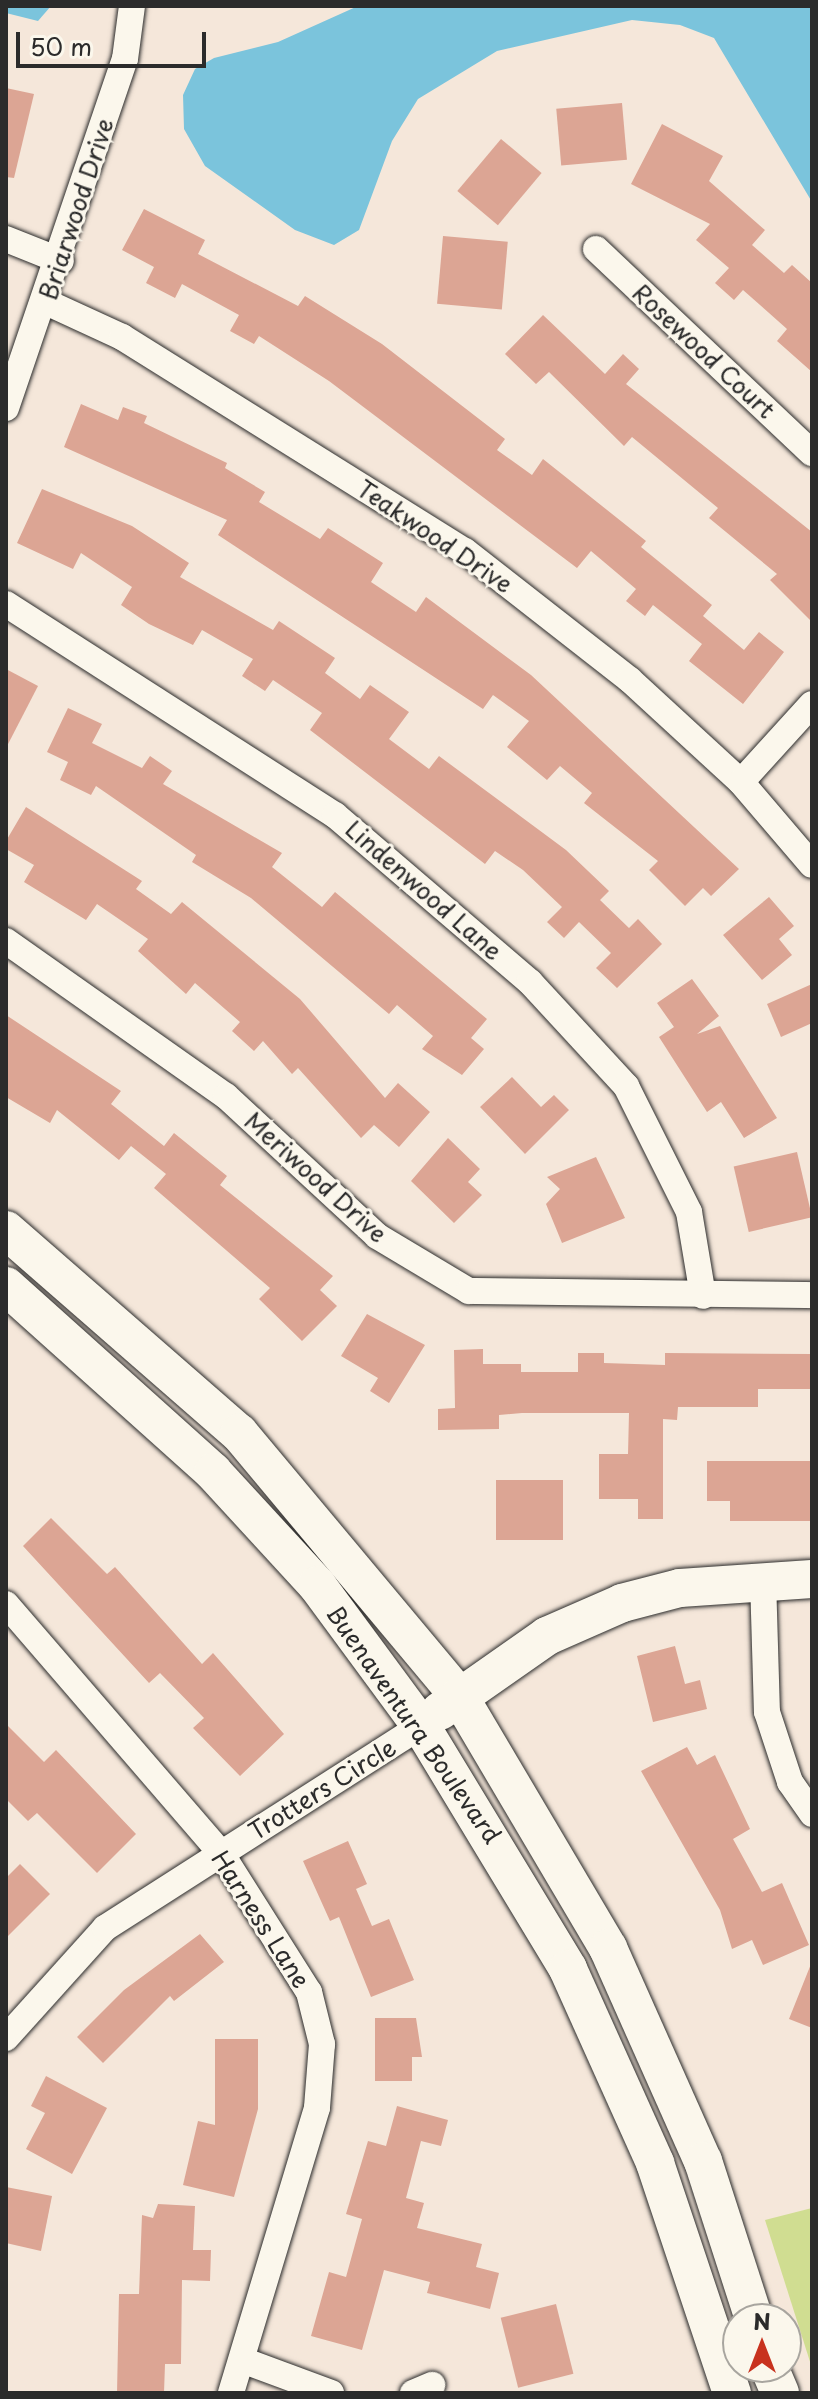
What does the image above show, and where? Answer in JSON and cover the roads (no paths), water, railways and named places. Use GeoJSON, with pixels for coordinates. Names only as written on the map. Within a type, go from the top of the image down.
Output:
{"type":"FeatureCollection","features":[{"type":"Feature","properties":{"kind":"main road","name":"Buenaventura Boulevard"},"geometry":{"type":"LineString","coordinates":[[6,1230],[239,1433],[459,1696],[608,1948],[703,2161],[749,2303]]}},
{"type":"Feature","properties":{"kind":"main road","name":"Buenaventura Boulevard"},"geometry":{"type":"LineString","coordinates":[[6,1286],[213,1472],[317,1585],[421,1726],[568,1969],[655,2163],[732,2393]]}},
{"type":"Feature","properties":{"kind":"main road"},"geometry":{"type":"LineString","coordinates":[[421,1726],[547,1636],[622,1603],[763,1579],[812,1579]]}},
{"type":"Feature","properties":{"kind":"street","name":"Briarwood Drive"},"geometry":{"type":"LineString","coordinates":[[6,408],[61,261],[125,59],[132,6]]}},
{"type":"Feature","properties":{"kind":"street"},"geometry":{"type":"LineString","coordinates":[[6,239],[61,261]]}},
{"type":"Feature","properties":{"kind":"street","name":"Rosewood Court"},"geometry":{"type":"LineString","coordinates":[[596,249],[812,453]]}},
{"type":"Feature","properties":{"kind":"street","name":"Teakwood Drive"},"geometry":{"type":"LineString","coordinates":[[46,302],[122,337],[465,551],[630,680],[741,782],[812,865]]}},
{"type":"Feature","properties":{"kind":"street","name":"Lindenwood Lane"},"geometry":{"type":"LineString","coordinates":[[6,604],[335,815],[530,982],[626,1086],[689,1212],[703,1296]]}},
{"type":"Feature","properties":{"kind":"street"},"geometry":{"type":"LineString","coordinates":[[741,782],[812,704]]}},
{"type":"Feature","properties":{"kind":"street","name":"Meriwood Drive"},"geometry":{"type":"LineString","coordinates":[[6,941],[226,1096],[377,1236],[469,1291],[812,1295]]}},
{"type":"Feature","properties":{"kind":"street"},"geometry":{"type":"LineString","coordinates":[[763,1579],[767,1712],[790,1782],[812,1814]]}},
{"type":"Feature","properties":{"kind":"street","name":"Harness Lane"},"geometry":{"type":"LineString","coordinates":[[6,1604],[221,1853],[309,1992],[322,2044],[317,2108],[231,2393]]}},
{"type":"Feature","properties":{"kind":"street","name":"Trotters Circle"},"geometry":{"type":"LineString","coordinates":[[6,2038],[105,1928],[421,1726]]}},
{"type":"Feature","properties":{"kind":"street"},"geometry":{"type":"LineString","coordinates":[[242,2360],[331,2393]]}},
{"type":"Feature","properties":{"kind":"water"},"geometry":{"type":"Polygon","coordinates":[[[6,6],[51,6],[38,21],[6,13],[6,6]]]}},
{"type":"Feature","properties":{"kind":"water"},"geometry":{"type":"Polygon","coordinates":[[[358,6],[812,6],[812,202],[714,38],[680,25],[632,20],[497,51],[418,99],[392,141],[359,230],[334,245],[295,230],[205,166],[184,129],[183,95],[195,69],[214,58],[278,42],[358,6]]]}}]}
